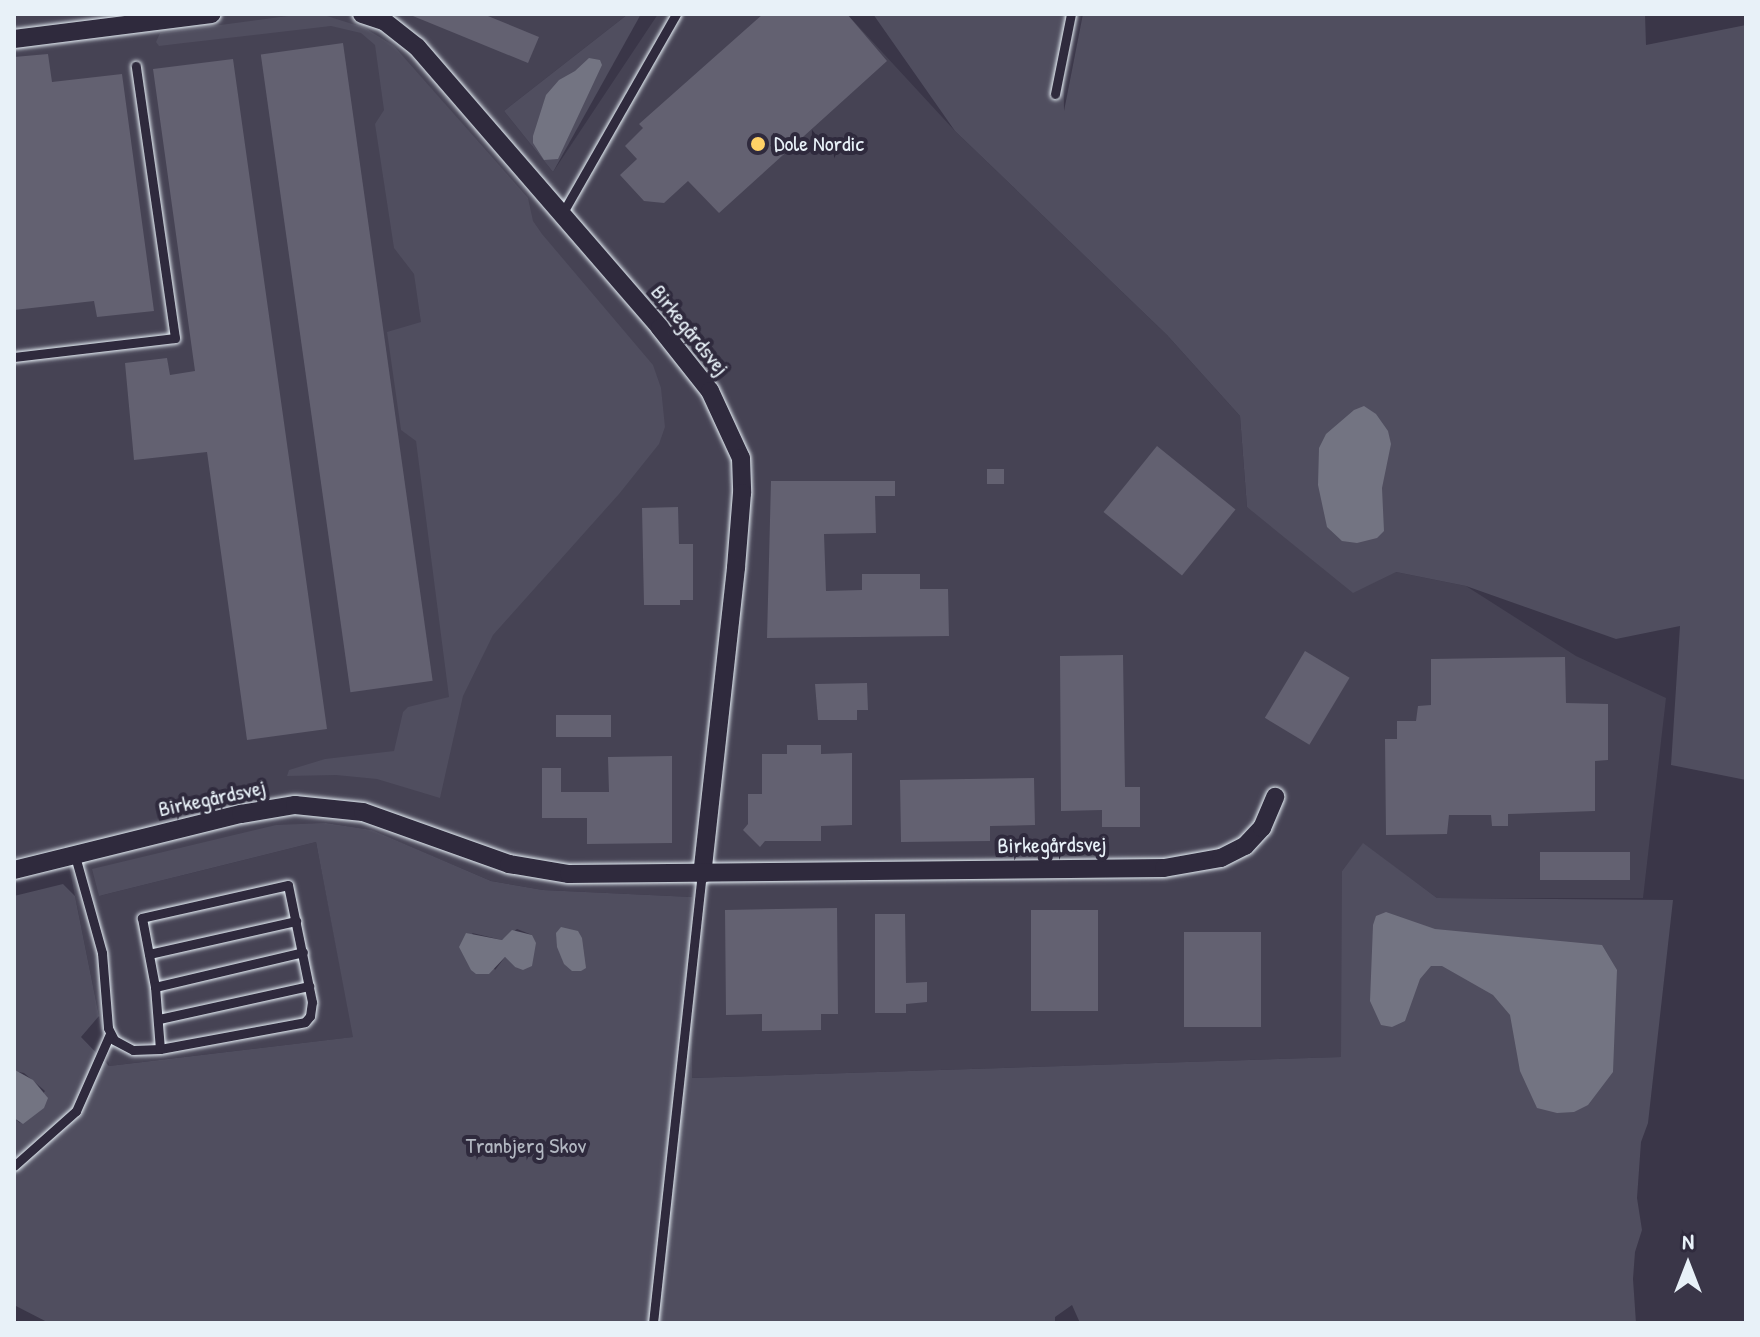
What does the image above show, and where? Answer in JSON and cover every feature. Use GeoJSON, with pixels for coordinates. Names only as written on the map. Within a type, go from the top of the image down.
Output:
{"type":"FeatureCollection","features":[{"type":"Feature","properties":{"kind":"street"},"geometry":{"type":"LineString","coordinates":[[14,39],[105,21],[211,14]]}},
{"type":"Feature","properties":{"kind":"street","name":"Birkegårdsvej"},"geometry":{"type":"LineString","coordinates":[[362,14],[384,21],[417,47],[562,214],[710,391],[741,458],[742,493],[736,568],[702,874]]}},
{"type":"Feature","properties":{"kind":"street","name":"Birkegårdsvej"},"geometry":{"type":"LineString","coordinates":[[14,870],[241,814],[295,805],[363,812],[480,855],[538,871],[702,874],[1194,865],[1245,846],[1262,828],[1275,797]]}},
{"type":"Feature","properties":{"kind":"lane"},"geometry":{"type":"LineString","coordinates":[[562,214],[676,14]]}},
{"type":"Feature","properties":{"kind":"lane"},"geometry":{"type":"LineString","coordinates":[[1055,94],[1071,14]]}},
{"type":"Feature","properties":{"kind":"lane"},"geometry":{"type":"LineString","coordinates":[[14,357],[175,338],[136,66]]}},
{"type":"Feature","properties":{"kind":"lane"},"geometry":{"type":"LineString","coordinates":[[14,1166],[76,1111],[110,1034],[102,953],[75,856]]}},
{"type":"Feature","properties":{"kind":"lane"},"geometry":{"type":"LineString","coordinates":[[653,1323],[702,874]]}},
{"type":"Feature","properties":{"kind":"lane"},"geometry":{"type":"LineString","coordinates":[[110,1034],[133,1050],[160,1049],[298,1026],[310,1016],[309,986],[288,885],[142,918],[155,987],[160,1049]]}},
{"type":"Feature","properties":{"kind":"lane"},"geometry":{"type":"LineString","coordinates":[[149,954],[296,921]]}},
{"type":"Feature","properties":{"kind":"lane"},"geometry":{"type":"LineString","coordinates":[[155,987],[303,952]]}},
{"type":"Feature","properties":{"kind":"lane"},"geometry":{"type":"LineString","coordinates":[[159,1019],[309,986]]}},
{"type":"Feature","properties":{"kind":"shaded area"},"geometry":{"type":"Polygon","coordinates":[[[14,14],[628,14],[504,111],[553,172],[658,14],[847,14],[955,131],[1167,335],[1240,416],[1247,507],[1396,572],[1466,586],[1576,656],[1666,698],[1643,898],[1437,898],[1363,844],[1342,871],[1342,1057],[691,1078],[692,897],[543,890],[491,881],[371,830],[326,823],[99,896],[316,842],[354,1037],[109,1066],[65,846],[14,858],[14,14]]]}},
{"type":"Feature","properties":{"kind":"green space"},"geometry":{"type":"Polygon","coordinates":[[[303,14],[327,16],[365,28],[394,46],[528,198],[533,221],[542,234],[653,365],[661,388],[665,427],[659,444],[619,494],[493,635],[463,696],[440,798],[377,779],[336,775],[287,776],[289,770],[325,759],[394,751],[403,712],[408,707],[449,697],[416,441],[401,430],[387,332],[421,322],[414,274],[394,248],[375,124],[384,110],[375,45],[361,33],[331,26],[159,46],[156,42],[160,33],[303,14]]]}},
{"type":"Feature","properties":{"kind":"green space"},"geometry":{"type":"Polygon","coordinates":[[[628,14],[641,14],[553,172],[504,111],[628,14]]]}},
{"type":"Feature","properties":{"kind":"green space"},"geometry":{"type":"Polygon","coordinates":[[[873,14],[1067,14],[1063,38],[1064,111],[1083,14],[1645,14],[1646,45],[1746,25],[1746,780],[1671,765],[1680,626],[1616,639],[1466,586],[1396,572],[1353,593],[1247,507],[1240,416],[1167,335],[955,131],[873,14]]]}},
{"type":"Feature","properties":{"kind":"green space","name":"Tranbjerg Skov"},"geometry":{"type":"Polygon","coordinates":[[[326,823],[372,830],[491,881],[543,890],[692,897],[692,1078],[1341,1057],[1342,871],[1363,843],[1437,898],[1673,900],[1648,1123],[1641,1142],[1637,1198],[1642,1230],[1635,1252],[1633,1279],[1636,1323],[1080,1323],[1072,1305],[1055,1317],[1055,1323],[49,1323],[14,1305],[14,1118],[20,1123],[45,1091],[24,1073],[14,1071],[14,896],[63,884],[75,896],[99,1016],[81,1037],[109,1066],[353,1037],[316,842],[99,896],[92,869],[276,825],[326,823]],[[517,929],[502,940],[472,933],[495,970],[505,957],[515,967],[532,935],[517,929]]]}},
{"type":"Feature","properties":{"kind":"water"},"geometry":{"type":"Polygon","coordinates":[[[589,58],[600,60],[602,65],[558,159],[544,160],[533,143],[533,136],[546,95],[559,80],[589,58]]]}},
{"type":"Feature","properties":{"kind":"water"},"geometry":{"type":"Polygon","coordinates":[[[1364,406],[1376,414],[1388,431],[1391,444],[1382,488],[1384,531],[1377,538],[1357,543],[1342,541],[1327,527],[1318,485],[1319,448],[1326,434],[1354,410],[1364,406]]]}},
{"type":"Feature","properties":{"kind":"water"},"geometry":{"type":"Polygon","coordinates":[[[1386,912],[1435,929],[1602,945],[1617,970],[1613,1072],[1588,1105],[1574,1112],[1557,1113],[1537,1108],[1520,1071],[1510,1015],[1493,995],[1442,966],[1431,966],[1420,979],[1405,1021],[1392,1027],[1381,1025],[1370,1001],[1373,925],[1376,916],[1386,912]]]}},
{"type":"Feature","properties":{"kind":"water"},"geometry":{"type":"Polygon","coordinates":[[[561,927],[578,931],[582,938],[586,968],[581,971],[572,971],[564,964],[557,947],[556,933],[561,927]]]}},
{"type":"Feature","properties":{"kind":"water"},"geometry":{"type":"Polygon","coordinates":[[[512,930],[532,935],[536,943],[532,966],[523,970],[505,957],[489,974],[476,974],[471,970],[459,947],[466,933],[502,940],[512,930]]]}},
{"type":"Feature","properties":{"kind":"water"},"geometry":{"type":"Polygon","coordinates":[[[15,1070],[33,1080],[48,1098],[44,1108],[23,1124],[14,1118],[15,1070]]]}},
{"type":"Feature","properties":{"kind":"building"},"geometry":{"type":"Polygon","coordinates":[[[408,14],[483,14],[539,37],[528,63],[408,14]]]}},
{"type":"Feature","properties":{"kind":"building"},"geometry":{"type":"Polygon","coordinates":[[[763,14],[847,14],[887,61],[719,213],[688,181],[664,203],[644,201],[620,175],[637,159],[625,146],[643,128],[639,124],[763,14]]]}},
{"type":"Feature","properties":{"kind":"building"},"geometry":{"type":"Polygon","coordinates":[[[343,43],[433,681],[350,692],[261,55],[343,43]]]}},
{"type":"Feature","properties":{"kind":"building"},"geometry":{"type":"Polygon","coordinates":[[[48,54],[52,82],[122,74],[154,311],[97,317],[94,301],[14,310],[14,57],[48,54]]]}},
{"type":"Feature","properties":{"kind":"building"},"geometry":{"type":"Polygon","coordinates":[[[233,59],[327,729],[247,740],[207,452],[134,460],[125,363],[167,358],[170,375],[195,371],[153,69],[233,59]]]}},
{"type":"Feature","properties":{"kind":"building"},"geometry":{"type":"Polygon","coordinates":[[[1157,446],[1235,510],[1182,576],[1104,512],[1157,446]]]}},
{"type":"Feature","properties":{"kind":"building"},"geometry":{"type":"Polygon","coordinates":[[[987,469],[1004,469],[1004,484],[987,484],[987,469]]]}},
{"type":"Feature","properties":{"kind":"building"},"geometry":{"type":"Polygon","coordinates":[[[771,481],[895,481],[895,496],[875,496],[876,533],[824,534],[826,591],[862,590],[862,574],[920,574],[920,589],[948,589],[949,636],[767,638],[771,481]]]}},
{"type":"Feature","properties":{"kind":"building"},"geometry":{"type":"Polygon","coordinates":[[[678,507],[679,544],[693,544],[693,600],[680,600],[680,605],[644,605],[642,508],[678,507]]]}},
{"type":"Feature","properties":{"kind":"building"},"geometry":{"type":"Polygon","coordinates":[[[1305,651],[1350,678],[1309,745],[1265,718],[1305,651]]]}},
{"type":"Feature","properties":{"kind":"building"},"geometry":{"type":"Polygon","coordinates":[[[1123,655],[1125,787],[1140,787],[1140,827],[1102,827],[1102,810],[1061,811],[1060,656],[1123,655]]]}},
{"type":"Feature","properties":{"kind":"building"},"geometry":{"type":"Polygon","coordinates":[[[1565,657],[1566,703],[1608,704],[1608,760],[1595,761],[1595,811],[1508,814],[1508,826],[1492,826],[1491,815],[1449,815],[1447,834],[1386,835],[1385,739],[1397,739],[1397,721],[1416,721],[1418,706],[1431,705],[1431,659],[1565,657]]]}},
{"type":"Feature","properties":{"kind":"building"},"geometry":{"type":"Polygon","coordinates":[[[867,683],[868,710],[857,710],[857,720],[818,720],[815,684],[867,683]]]}},
{"type":"Feature","properties":{"kind":"building"},"geometry":{"type":"Polygon","coordinates":[[[556,715],[611,715],[611,737],[556,737],[556,715]]]}},
{"type":"Feature","properties":{"kind":"building"},"geometry":{"type":"Polygon","coordinates":[[[787,745],[821,745],[821,754],[852,753],[852,825],[821,826],[821,841],[765,841],[760,847],[743,830],[748,824],[748,794],[762,794],[762,754],[787,754],[787,745]]]}},
{"type":"Feature","properties":{"kind":"building"},"geometry":{"type":"Polygon","coordinates":[[[672,756],[672,843],[587,844],[587,818],[542,818],[542,768],[561,768],[561,792],[609,792],[608,757],[672,756]]]}},
{"type":"Feature","properties":{"kind":"building"},"geometry":{"type":"Polygon","coordinates":[[[1034,778],[1035,825],[990,826],[990,841],[901,842],[900,780],[1034,778]]]}},
{"type":"Feature","properties":{"kind":"building"},"geometry":{"type":"Polygon","coordinates":[[[1540,852],[1630,852],[1630,880],[1540,880],[1540,852]]]}},
{"type":"Feature","properties":{"kind":"building"},"geometry":{"type":"Polygon","coordinates":[[[837,908],[838,1014],[821,1014],[821,1030],[762,1031],[762,1014],[726,1015],[725,910],[837,908]]]}},
{"type":"Feature","properties":{"kind":"building"},"geometry":{"type":"Polygon","coordinates":[[[1031,910],[1098,910],[1098,1011],[1031,1011],[1031,910]]]}},
{"type":"Feature","properties":{"kind":"building"},"geometry":{"type":"Polygon","coordinates":[[[875,914],[905,914],[906,983],[927,982],[927,1002],[906,1004],[906,1013],[875,1013],[875,914]]]}},
{"type":"Feature","properties":{"kind":"building"},"geometry":{"type":"Polygon","coordinates":[[[1184,932],[1261,932],[1261,1027],[1184,1027],[1184,932]]]}},
{"type":"Feature","properties":{"kind":"place","name":"Dole Nordic"},"geometry":{"type":"Point","coordinates":[758,144]}}]}
